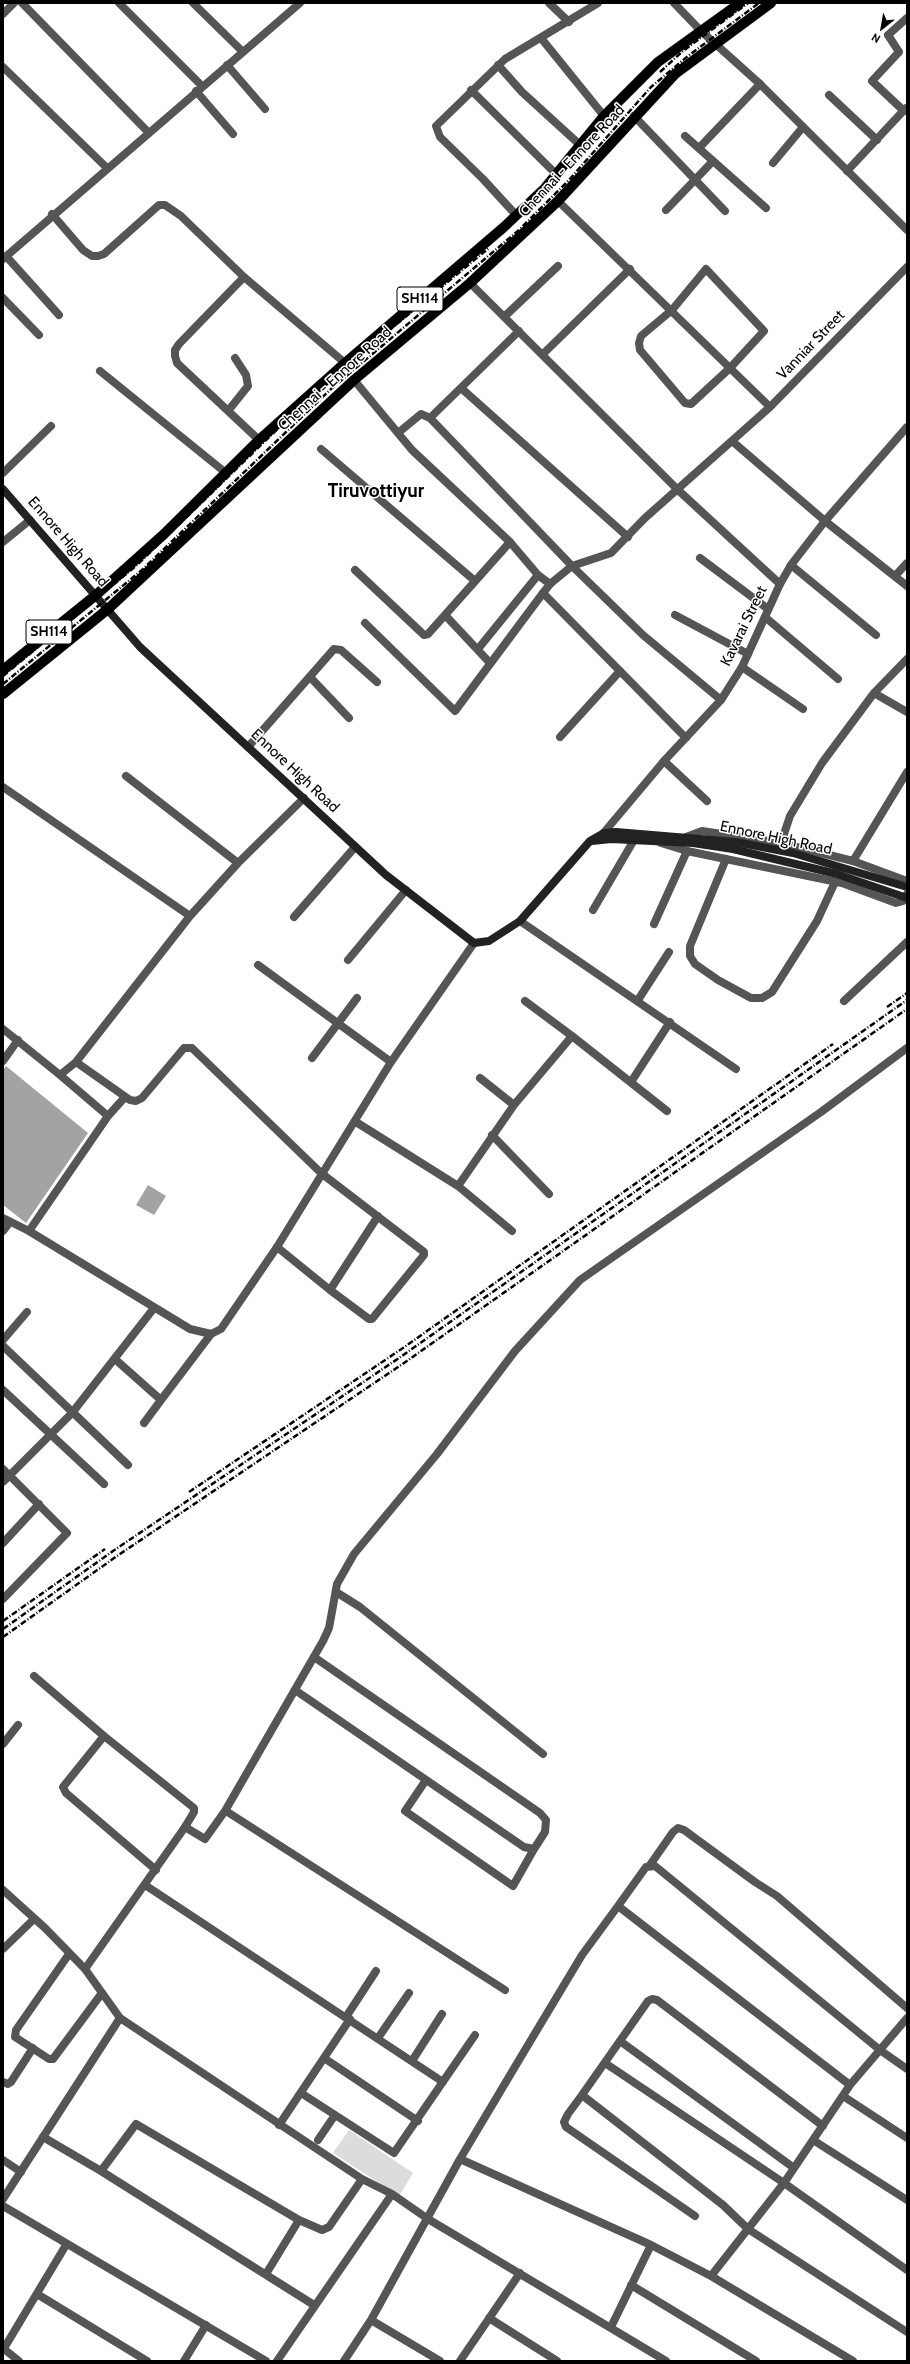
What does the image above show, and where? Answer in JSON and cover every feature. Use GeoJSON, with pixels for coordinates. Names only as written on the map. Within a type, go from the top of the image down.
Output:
{"type":"FeatureCollection","features":[{"type":"Feature","properties":{"kind":"main road","name":"Chennai - Ennore Road"},"geometry":{"type":"LineString","coordinates":[[3,670],[96,595],[163,535],[259,440],[345,363],[519,213],[557,175],[579,144],[604,116],[658,62],[740,3]]}},
{"type":"Feature","properties":{"kind":"main road","name":"Chennai - Ennore Road"},"geometry":{"type":"LineString","coordinates":[[3,694],[108,609],[354,380],[470,283],[558,201],[634,116],[675,74],[771,3]]}},
{"type":"Feature","properties":{"kind":"main road"},"geometry":{"type":"LineString","coordinates":[[519,213],[534,223]]}},
{"type":"Feature","properties":{"kind":"main road","name":"Ennore High Road"},"geometry":{"type":"LineString","coordinates":[[3,489],[140,647],[355,847],[406,890],[474,943],[489,941],[520,921],[590,841],[616,832],[686,837],[734,846],[837,874],[907,898]]}},
{"type":"Feature","properties":{"kind":"main road","name":"Ennore High Road"},"geometry":{"type":"LineString","coordinates":[[601,837],[656,842],[734,846],[794,853],[907,887]]}},
{"type":"Feature","properties":{"kind":"street"},"geometry":{"type":"LineString","coordinates":[[3,14],[14,3]]}},
{"type":"Feature","properties":{"kind":"street"},"geometry":{"type":"LineString","coordinates":[[22,3],[148,132]]}},
{"type":"Feature","properties":{"kind":"street"},"geometry":{"type":"LineString","coordinates":[[119,3],[199,89],[233,134]]}},
{"type":"Feature","properties":{"kind":"street"},"geometry":{"type":"LineString","coordinates":[[193,3],[243,52]]}},
{"type":"Feature","properties":{"kind":"street"},"geometry":{"type":"LineString","coordinates":[[59,315],[5,257],[52,214],[300,3]]}},
{"type":"Feature","properties":{"kind":"street"},"geometry":{"type":"LineString","coordinates":[[549,3],[569,22]]}},
{"type":"Feature","properties":{"kind":"street"},"geometry":{"type":"LineString","coordinates":[[519,213],[440,137],[436,126],[498,65],[528,43],[541,38],[569,22],[589,6],[598,3]]}},
{"type":"Feature","properties":{"kind":"street"},"geometry":{"type":"LineString","coordinates":[[674,3],[701,31],[760,84],[907,230]]}},
{"type":"Feature","properties":{"kind":"street"},"geometry":{"type":"LineString","coordinates":[[847,171],[905,109],[872,81],[899,52],[888,35],[907,18]]}},
{"type":"Feature","properties":{"kind":"street"},"geometry":{"type":"LineString","coordinates":[[541,38],[604,116]]}},
{"type":"Feature","properties":{"kind":"street"},"geometry":{"type":"LineString","coordinates":[[227,65],[265,109]]}},
{"type":"Feature","properties":{"kind":"street"},"geometry":{"type":"LineString","coordinates":[[498,65],[522,92],[579,144]]}},
{"type":"Feature","properties":{"kind":"street"},"geometry":{"type":"LineString","coordinates":[[3,67],[107,168]]}},
{"type":"Feature","properties":{"kind":"street"},"geometry":{"type":"LineString","coordinates":[[699,148],[760,84]]}},
{"type":"Feature","properties":{"kind":"street"},"geometry":{"type":"LineString","coordinates":[[471,90],[557,175]]}},
{"type":"Feature","properties":{"kind":"street"},"geometry":{"type":"LineString","coordinates":[[829,95],[877,140]]}},
{"type":"Feature","properties":{"kind":"street"},"geometry":{"type":"LineString","coordinates":[[634,116],[725,210]]}},
{"type":"Feature","properties":{"kind":"street"},"geometry":{"type":"LineString","coordinates":[[773,163],[803,127]]}},
{"type":"Feature","properties":{"kind":"street"},"geometry":{"type":"LineString","coordinates":[[685,136],[766,208]]}},
{"type":"Feature","properties":{"kind":"street"},"geometry":{"type":"LineString","coordinates":[[666,210],[713,161]]}},
{"type":"Feature","properties":{"kind":"street"},"geometry":{"type":"LineString","coordinates":[[558,201],[630,269],[770,407]]}},
{"type":"Feature","properties":{"kind":"street"},"geometry":{"type":"LineString","coordinates":[[52,214],[84,250],[92,256],[98,256],[104,254],[159,206],[165,205],[181,216],[244,277],[345,363]]}},
{"type":"Feature","properties":{"kind":"street"},"geometry":{"type":"LineString","coordinates":[[504,317],[558,266]]}},
{"type":"Feature","properties":{"kind":"street","name":"Vanniar Street"},"geometry":{"type":"LineString","coordinates":[[572,566],[611,553],[628,537],[644,518],[678,490],[770,407],[907,267]]}},
{"type":"Feature","properties":{"kind":"street"},"geometry":{"type":"LineString","coordinates":[[543,354],[630,269]]}},
{"type":"Feature","properties":{"kind":"street"},"geometry":{"type":"LineString","coordinates":[[706,269],[764,331],[730,368],[691,404],[685,403],[640,350],[641,336],[672,310],[706,269]]}},
{"type":"Feature","properties":{"kind":"street"},"geometry":{"type":"LineString","coordinates":[[244,277],[175,350],[177,362],[259,440]]}},
{"type":"Feature","properties":{"kind":"street"},"geometry":{"type":"LineString","coordinates":[[470,283],[678,490],[780,584]]}},
{"type":"Feature","properties":{"kind":"street"},"geometry":{"type":"LineString","coordinates":[[3,298],[38,335]]}},
{"type":"Feature","properties":{"kind":"street"},"geometry":{"type":"LineString","coordinates":[[430,418],[519,331]]}},
{"type":"Feature","properties":{"kind":"street"},"geometry":{"type":"LineString","coordinates":[[228,411],[248,386],[246,376],[235,358]]}},
{"type":"Feature","properties":{"kind":"street"},"geometry":{"type":"LineString","coordinates":[[100,371],[226,473]]}},
{"type":"Feature","properties":{"kind":"street"},"geometry":{"type":"LineString","coordinates":[[354,380],[412,450],[510,542],[538,575],[550,584]]}},
{"type":"Feature","properties":{"kind":"street"},"geometry":{"type":"LineString","coordinates":[[461,388],[628,537]]}},
{"type":"Feature","properties":{"kind":"street"},"geometry":{"type":"LineString","coordinates":[[398,433],[422,414],[430,418],[572,566],[643,635],[721,700]]}},
{"type":"Feature","properties":{"kind":"street"},"geometry":{"type":"LineString","coordinates":[[3,474],[51,426]]}},
{"type":"Feature","properties":{"kind":"street","name":"Kavarai Street"},"geometry":{"type":"LineString","coordinates":[[601,837],[664,761],[721,700],[742,667],[780,584],[791,565],[825,520],[907,427]]}},
{"type":"Feature","properties":{"kind":"street"},"geometry":{"type":"LineString","coordinates":[[732,441],[825,520],[907,586]]}},
{"type":"Feature","properties":{"kind":"street"},"geometry":{"type":"LineString","coordinates":[[321,450],[475,581]]}},
{"type":"Feature","properties":{"kind":"street"},"geometry":{"type":"LineString","coordinates":[[3,542],[30,520]]}},
{"type":"Feature","properties":{"kind":"street"},"geometry":{"type":"LineString","coordinates":[[354,570],[424,635],[428,634],[445,616],[510,542]]}},
{"type":"Feature","properties":{"kind":"street"},"geometry":{"type":"LineString","coordinates":[[700,558],[768,609]]}},
{"type":"Feature","properties":{"kind":"street"},"geometry":{"type":"LineString","coordinates":[[895,576],[907,563]]}},
{"type":"Feature","properties":{"kind":"street"},"geometry":{"type":"LineString","coordinates":[[791,565],[876,635]]}},
{"type":"Feature","properties":{"kind":"street"},"geometry":{"type":"LineString","coordinates":[[365,623],[455,710],[550,584],[572,566]]}},
{"type":"Feature","properties":{"kind":"street"},"geometry":{"type":"LineString","coordinates":[[478,649],[538,575]]}},
{"type":"Feature","properties":{"kind":"street"},"geometry":{"type":"LineString","coordinates":[[543,593],[686,738]]}},
{"type":"Feature","properties":{"kind":"street"},"geometry":{"type":"LineString","coordinates":[[675,615],[748,654]]}},
{"type":"Feature","properties":{"kind":"street"},"geometry":{"type":"LineString","coordinates":[[445,616],[490,663]]}},
{"type":"Feature","properties":{"kind":"street"},"geometry":{"type":"LineString","coordinates":[[765,617],[838,679]]}},
{"type":"Feature","properties":{"kind":"street"},"geometry":{"type":"LineString","coordinates":[[248,747],[334,649],[338,648],[377,682]]}},
{"type":"Feature","properties":{"kind":"street"},"geometry":{"type":"LineString","coordinates":[[782,843],[790,816],[822,763],[874,693],[907,659]]}},
{"type":"Feature","properties":{"kind":"street"},"geometry":{"type":"LineString","coordinates":[[742,667],[803,709]]}},
{"type":"Feature","properties":{"kind":"street"},"geometry":{"type":"LineString","coordinates":[[560,737],[620,671]]}},
{"type":"Feature","properties":{"kind":"street"},"geometry":{"type":"LineString","coordinates":[[310,677],[349,718]]}},
{"type":"Feature","properties":{"kind":"street"},"geometry":{"type":"LineString","coordinates":[[874,693],[907,712]]}},
{"type":"Feature","properties":{"kind":"street"},"geometry":{"type":"LineString","coordinates":[[664,761],[708,801]]}},
{"type":"Feature","properties":{"kind":"street"},"geometry":{"type":"LineString","coordinates":[[853,861],[907,772]]}},
{"type":"Feature","properties":{"kind":"street"},"geometry":{"type":"LineString","coordinates":[[126,776],[238,863]]}},
{"type":"Feature","properties":{"kind":"street"},"geometry":{"type":"LineString","coordinates":[[3,787],[190,916]]}},
{"type":"Feature","properties":{"kind":"street"},"geometry":{"type":"LineString","coordinates":[[60,1075],[76,1062],[190,916],[238,863],[304,798]]}},
{"type":"Feature","properties":{"kind":"street"},"geometry":{"type":"LineString","coordinates":[[686,837],[702,831],[782,843],[853,861],[907,881]]}},
{"type":"Feature","properties":{"kind":"street"},"geometry":{"type":"LineString","coordinates":[[593,910],[634,840]]}},
{"type":"Feature","properties":{"kind":"street"},"geometry":{"type":"LineString","coordinates":[[656,842],[687,851],[834,882],[867,891],[896,903],[903,901],[907,894]]}},
{"type":"Feature","properties":{"kind":"street"},"geometry":{"type":"LineString","coordinates":[[294,917],[355,847]]}},
{"type":"Feature","properties":{"kind":"street"},"geometry":{"type":"LineString","coordinates":[[654,924],[687,851]]}},
{"type":"Feature","properties":{"kind":"street"},"geometry":{"type":"LineString","coordinates":[[726,859],[690,946],[690,956],[695,964],[718,980],[751,998],[762,998],[772,992],[817,921],[834,882]]}},
{"type":"Feature","properties":{"kind":"street"},"geometry":{"type":"LineString","coordinates":[[348,960],[406,890]]}},
{"type":"Feature","properties":{"kind":"street"},"geometry":{"type":"LineString","coordinates":[[520,921],[638,1000],[736,1069]]}},
{"type":"Feature","properties":{"kind":"street"},"geometry":{"type":"LineString","coordinates":[[844,1001],[907,942]]}},
{"type":"Feature","properties":{"kind":"street"},"geometry":{"type":"LineString","coordinates":[[144,1423],[211,1334],[221,1329],[227,1322],[277,1247],[322,1173],[356,1122],[391,1062],[474,943]]}},
{"type":"Feature","properties":{"kind":"street"},"geometry":{"type":"LineString","coordinates":[[638,1000],[669,952]]}},
{"type":"Feature","properties":{"kind":"street"},"geometry":{"type":"LineString","coordinates":[[258,965],[391,1062]]}},
{"type":"Feature","properties":{"kind":"street"},"geometry":{"type":"LineString","coordinates":[[312,1058],[357,998]]}},
{"type":"Feature","properties":{"kind":"street"},"geometry":{"type":"LineString","coordinates":[[525,1001],[667,1111]]}},
{"type":"Feature","properties":{"kind":"street"},"geometry":{"type":"LineString","coordinates":[[631,1082],[670,1022]]}},
{"type":"Feature","properties":{"kind":"street"},"geometry":{"type":"LineString","coordinates":[[3,1029],[108,1116]]}},
{"type":"Feature","properties":{"kind":"street"},"geometry":{"type":"LineString","coordinates":[[458,1186],[514,1105],[572,1036]]}},
{"type":"Feature","properties":{"kind":"street"},"geometry":{"type":"LineString","coordinates":[[3,1061],[18,1040]]}},
{"type":"Feature","properties":{"kind":"street"},"geometry":{"type":"LineString","coordinates":[[76,1062],[125,1097],[136,1101],[142,1098],[184,1048],[192,1048],[322,1173],[422,1249],[424,1255],[372,1320],[330,1290],[277,1247]]}},
{"type":"Feature","properties":{"kind":"street"},"geometry":{"type":"LineString","coordinates":[[185,1827],[205,1839],[226,1810],[314,1657],[329,1628],[336,1592],[342,1573],[358,1549],[437,1454],[515,1351],[580,1280],[821,1112],[907,1048]]}},
{"type":"Feature","properties":{"kind":"street"},"geometry":{"type":"LineString","coordinates":[[480,1078],[514,1105]]}},
{"type":"Feature","properties":{"kind":"street"},"geometry":{"type":"LineString","coordinates":[[28,1232],[108,1116],[125,1097]]}},
{"type":"Feature","properties":{"kind":"street"},"geometry":{"type":"LineString","coordinates":[[356,1122],[458,1186],[512,1231]]}},
{"type":"Feature","properties":{"kind":"street"},"geometry":{"type":"LineString","coordinates":[[492,1135],[549,1194]]}},
{"type":"Feature","properties":{"kind":"street"},"geometry":{"type":"LineString","coordinates":[[330,1290],[378,1216]]}},
{"type":"Feature","properties":{"kind":"street"},"geometry":{"type":"LineString","coordinates":[[3,1231],[6,1220],[190,1329],[211,1334]]}},
{"type":"Feature","properties":{"kind":"street"},"geometry":{"type":"LineString","coordinates":[[3,1482],[72,1413],[116,1360],[154,1308]]}},
{"type":"Feature","properties":{"kind":"street"},"geometry":{"type":"LineString","coordinates":[[3,1340],[27,1312]]}},
{"type":"Feature","properties":{"kind":"street"},"geometry":{"type":"LineString","coordinates":[[3,1346],[128,1466]]}},
{"type":"Feature","properties":{"kind":"street"},"geometry":{"type":"LineString","coordinates":[[116,1360],[161,1400]]}},
{"type":"Feature","properties":{"kind":"street"},"geometry":{"type":"LineString","coordinates":[[3,1390],[104,1484]]}},
{"type":"Feature","properties":{"kind":"street"},"geometry":{"type":"LineString","coordinates":[[3,1469],[40,1504],[67,1533],[3,1599]]}},
{"type":"Feature","properties":{"kind":"street"},"geometry":{"type":"LineString","coordinates":[[3,1543],[40,1504]]}},
{"type":"Feature","properties":{"kind":"street"},"geometry":{"type":"LineString","coordinates":[[336,1592],[360,1607],[543,1754]]}},
{"type":"Feature","properties":{"kind":"street"},"geometry":{"type":"LineString","coordinates":[[314,1657],[540,1813],[546,1820],[545,1832],[513,1886],[405,1811],[426,1780]]}},
{"type":"Feature","properties":{"kind":"street"},"geometry":{"type":"LineString","coordinates":[[34,1676],[104,1736],[194,1808],[194,1812],[185,1827],[156,1870],[85,1969]]}},
{"type":"Feature","properties":{"kind":"street"},"geometry":{"type":"LineString","coordinates":[[295,1690],[524,1847],[534,1849]]}},
{"type":"Feature","properties":{"kind":"street"},"geometry":{"type":"LineString","coordinates":[[3,1744],[18,1725]]}},
{"type":"Feature","properties":{"kind":"street"},"geometry":{"type":"LineString","coordinates":[[104,1736],[63,1787],[64,1791],[156,1870]]}},
{"type":"Feature","properties":{"kind":"street"},"geometry":{"type":"LineString","coordinates":[[226,1810],[505,1990]]}},
{"type":"Feature","properties":{"kind":"street"},"geometry":{"type":"LineString","coordinates":[[344,2361],[371,2320],[460,2159],[582,1955],[646,1867],[650,1865],[673,1832],[678,1828],[684,1830],[749,1879],[777,1896],[907,2008]]}},
{"type":"Feature","properties":{"kind":"street"},"geometry":{"type":"LineString","coordinates":[[650,1865],[655,1866],[676,1881],[880,2050],[907,2069]]}},
{"type":"Feature","properties":{"kind":"street"},"geometry":{"type":"LineString","coordinates":[[145,1885],[443,2082]]}},
{"type":"Feature","properties":{"kind":"street"},"geometry":{"type":"LineString","coordinates":[[3,1890],[85,1969],[120,2018],[362,2179],[392,2194],[428,2219],[666,2361]]}},
{"type":"Feature","properties":{"kind":"street"},"geometry":{"type":"LineString","coordinates":[[618,1906],[850,2085]]}},
{"type":"Feature","properties":{"kind":"street"},"geometry":{"type":"LineString","coordinates":[[3,1948],[34,1919]]}},
{"type":"Feature","properties":{"kind":"street"},"geometry":{"type":"LineString","coordinates":[[69,1954],[14,2034],[16,2037],[49,2059],[53,2059],[102,1993]]}},
{"type":"Feature","properties":{"kind":"street"},"geometry":{"type":"LineString","coordinates":[[279,2125],[324,2058],[376,1971]]}},
{"type":"Feature","properties":{"kind":"street"},"geometry":{"type":"LineString","coordinates":[[378,2038],[409,1992]]}},
{"type":"Feature","properties":{"kind":"street"},"geometry":{"type":"LineString","coordinates":[[695,2216],[566,2127],[564,2122],[568,2114],[648,2001],[652,1999],[657,2000],[823,2126]]}},
{"type":"Feature","properties":{"kind":"street"},"geometry":{"type":"LineString","coordinates":[[412,2061],[442,2014]]}},
{"type":"Feature","properties":{"kind":"street"},"geometry":{"type":"LineString","coordinates":[[3,2199],[120,2018]]}},
{"type":"Feature","properties":{"kind":"street"},"geometry":{"type":"LineString","coordinates":[[711,2276],[784,2183],[850,2085],[907,2018]]}},
{"type":"Feature","properties":{"kind":"street"},"geometry":{"type":"LineString","coordinates":[[301,2093],[393,2153],[397,2152],[475,2035]]}},
{"type":"Feature","properties":{"kind":"street"},"geometry":{"type":"LineString","coordinates":[[620,2041],[794,2168]]}},
{"type":"Feature","properties":{"kind":"street"},"geometry":{"type":"LineString","coordinates":[[3,2082],[8,2084],[11,2082],[33,2048]]}},
{"type":"Feature","properties":{"kind":"street"},"geometry":{"type":"LineString","coordinates":[[324,2058],[418,2121]]}},
{"type":"Feature","properties":{"kind":"street"},"geometry":{"type":"LineString","coordinates":[[605,2063],[784,2183],[907,2270]]}},
{"type":"Feature","properties":{"kind":"street"},"geometry":{"type":"LineString","coordinates":[[582,2095],[723,2205],[748,2229],[907,2332]]}},
{"type":"Feature","properties":{"kind":"street"},"geometry":{"type":"LineString","coordinates":[[843,2096],[907,2138]]}},
{"type":"Feature","properties":{"kind":"street"},"geometry":{"type":"LineString","coordinates":[[318,2140],[335,2115]]}},
{"type":"Feature","properties":{"kind":"street"},"geometry":{"type":"LineString","coordinates":[[101,2171],[136,2124],[298,2220],[322,2230],[329,2227],[362,2179]]}},
{"type":"Feature","properties":{"kind":"street"},"geometry":{"type":"LineString","coordinates":[[43,2137],[101,2171],[314,2305]]}},
{"type":"Feature","properties":{"kind":"street"},"geometry":{"type":"LineString","coordinates":[[813,2140],[907,2200]]}},
{"type":"Feature","properties":{"kind":"street"},"geometry":{"type":"LineString","coordinates":[[460,2159],[651,2245],[711,2276],[852,2361]]}},
{"type":"Feature","properties":{"kind":"street"},"geometry":{"type":"LineString","coordinates":[[3,2160],[21,2172]]}},
{"type":"Feature","properties":{"kind":"street"},"geometry":{"type":"LineString","coordinates":[[277,2361],[314,2305],[392,2194]]}},
{"type":"Feature","properties":{"kind":"street"},"geometry":{"type":"LineString","coordinates":[[3,2206],[66,2245],[266,2361]]}},
{"type":"Feature","properties":{"kind":"street"},"geometry":{"type":"LineString","coordinates":[[266,2274],[298,2220]]}},
{"type":"Feature","properties":{"kind":"street"},"geometry":{"type":"LineString","coordinates":[[19,2361],[3,2349],[66,2245]]}},
{"type":"Feature","properties":{"kind":"street"},"geometry":{"type":"LineString","coordinates":[[611,2327],[651,2245]]}},
{"type":"Feature","properties":{"kind":"street"},"geometry":{"type":"LineString","coordinates":[[460,2361],[520,2273]]}},
{"type":"Feature","properties":{"kind":"street"},"geometry":{"type":"LineString","coordinates":[[631,2285],[756,2361]]}},
{"type":"Feature","properties":{"kind":"street"},"geometry":{"type":"LineString","coordinates":[[37,2294],[147,2361]]}},
{"type":"Feature","properties":{"kind":"street"},"geometry":{"type":"LineString","coordinates":[[490,2318],[557,2361]]}},
{"type":"Feature","properties":{"kind":"street"},"geometry":{"type":"LineString","coordinates":[[371,2320],[440,2361]]}},
{"type":"Feature","properties":{"kind":"street"},"geometry":{"type":"LineString","coordinates":[[184,2361],[206,2325]]}},
{"type":"Feature","properties":{"kind":"shaded area"},"geometry":{"type":"Polygon","coordinates":[[[6,1066],[88,1133],[26,1223],[3,1205],[3,1070],[6,1066]]]}},
{"type":"Feature","properties":{"kind":"shaded area"},"geometry":{"type":"Polygon","coordinates":[[[148,1185],[166,1196],[154,1215],[136,1205],[148,1185]]]}},
{"type":"Feature","properties":{"kind":"shaded area"},"geometry":{"type":"Polygon","coordinates":[[[349,2130],[413,2173],[399,2196],[333,2153],[349,2130]]]}},
{"type":"Feature","properties":{"kind":"railway"},"geometry":{"type":"LineString","coordinates":[[660,72],[683,51],[748,3]]}},
{"type":"Feature","properties":{"kind":"railway"},"geometry":{"type":"LineString","coordinates":[[3,684],[142,570],[331,389],[519,230],[569,180],[651,87],[688,56],[759,3]]}},
{"type":"Feature","properties":{"kind":"railway"},"geometry":{"type":"LineString","coordinates":[[3,676],[137,565],[324,384],[489,248]]}},
{"type":"Feature","properties":{"kind":"railway"},"geometry":{"type":"LineString","coordinates":[[887,1007],[907,993]]}},
{"type":"Feature","properties":{"kind":"railway"},"geometry":{"type":"LineString","coordinates":[[3,1629],[113,1551],[399,1358],[907,1000]]}},
{"type":"Feature","properties":{"kind":"railway"},"geometry":{"type":"LineString","coordinates":[[3,1637],[117,1556],[404,1363],[907,1009]]}},
{"type":"Feature","properties":{"kind":"railway"},"geometry":{"type":"LineString","coordinates":[[189,1492],[403,1348],[833,1044]]}},
{"type":"Feature","properties":{"kind":"railway"},"geometry":{"type":"LineString","coordinates":[[3,1621],[105,1549]]}},
{"type":"Feature","properties":{"kind":"district","name":"Tiruvottiyur"},"geometry":{"type":"Point","coordinates":[376,491]}}]}
